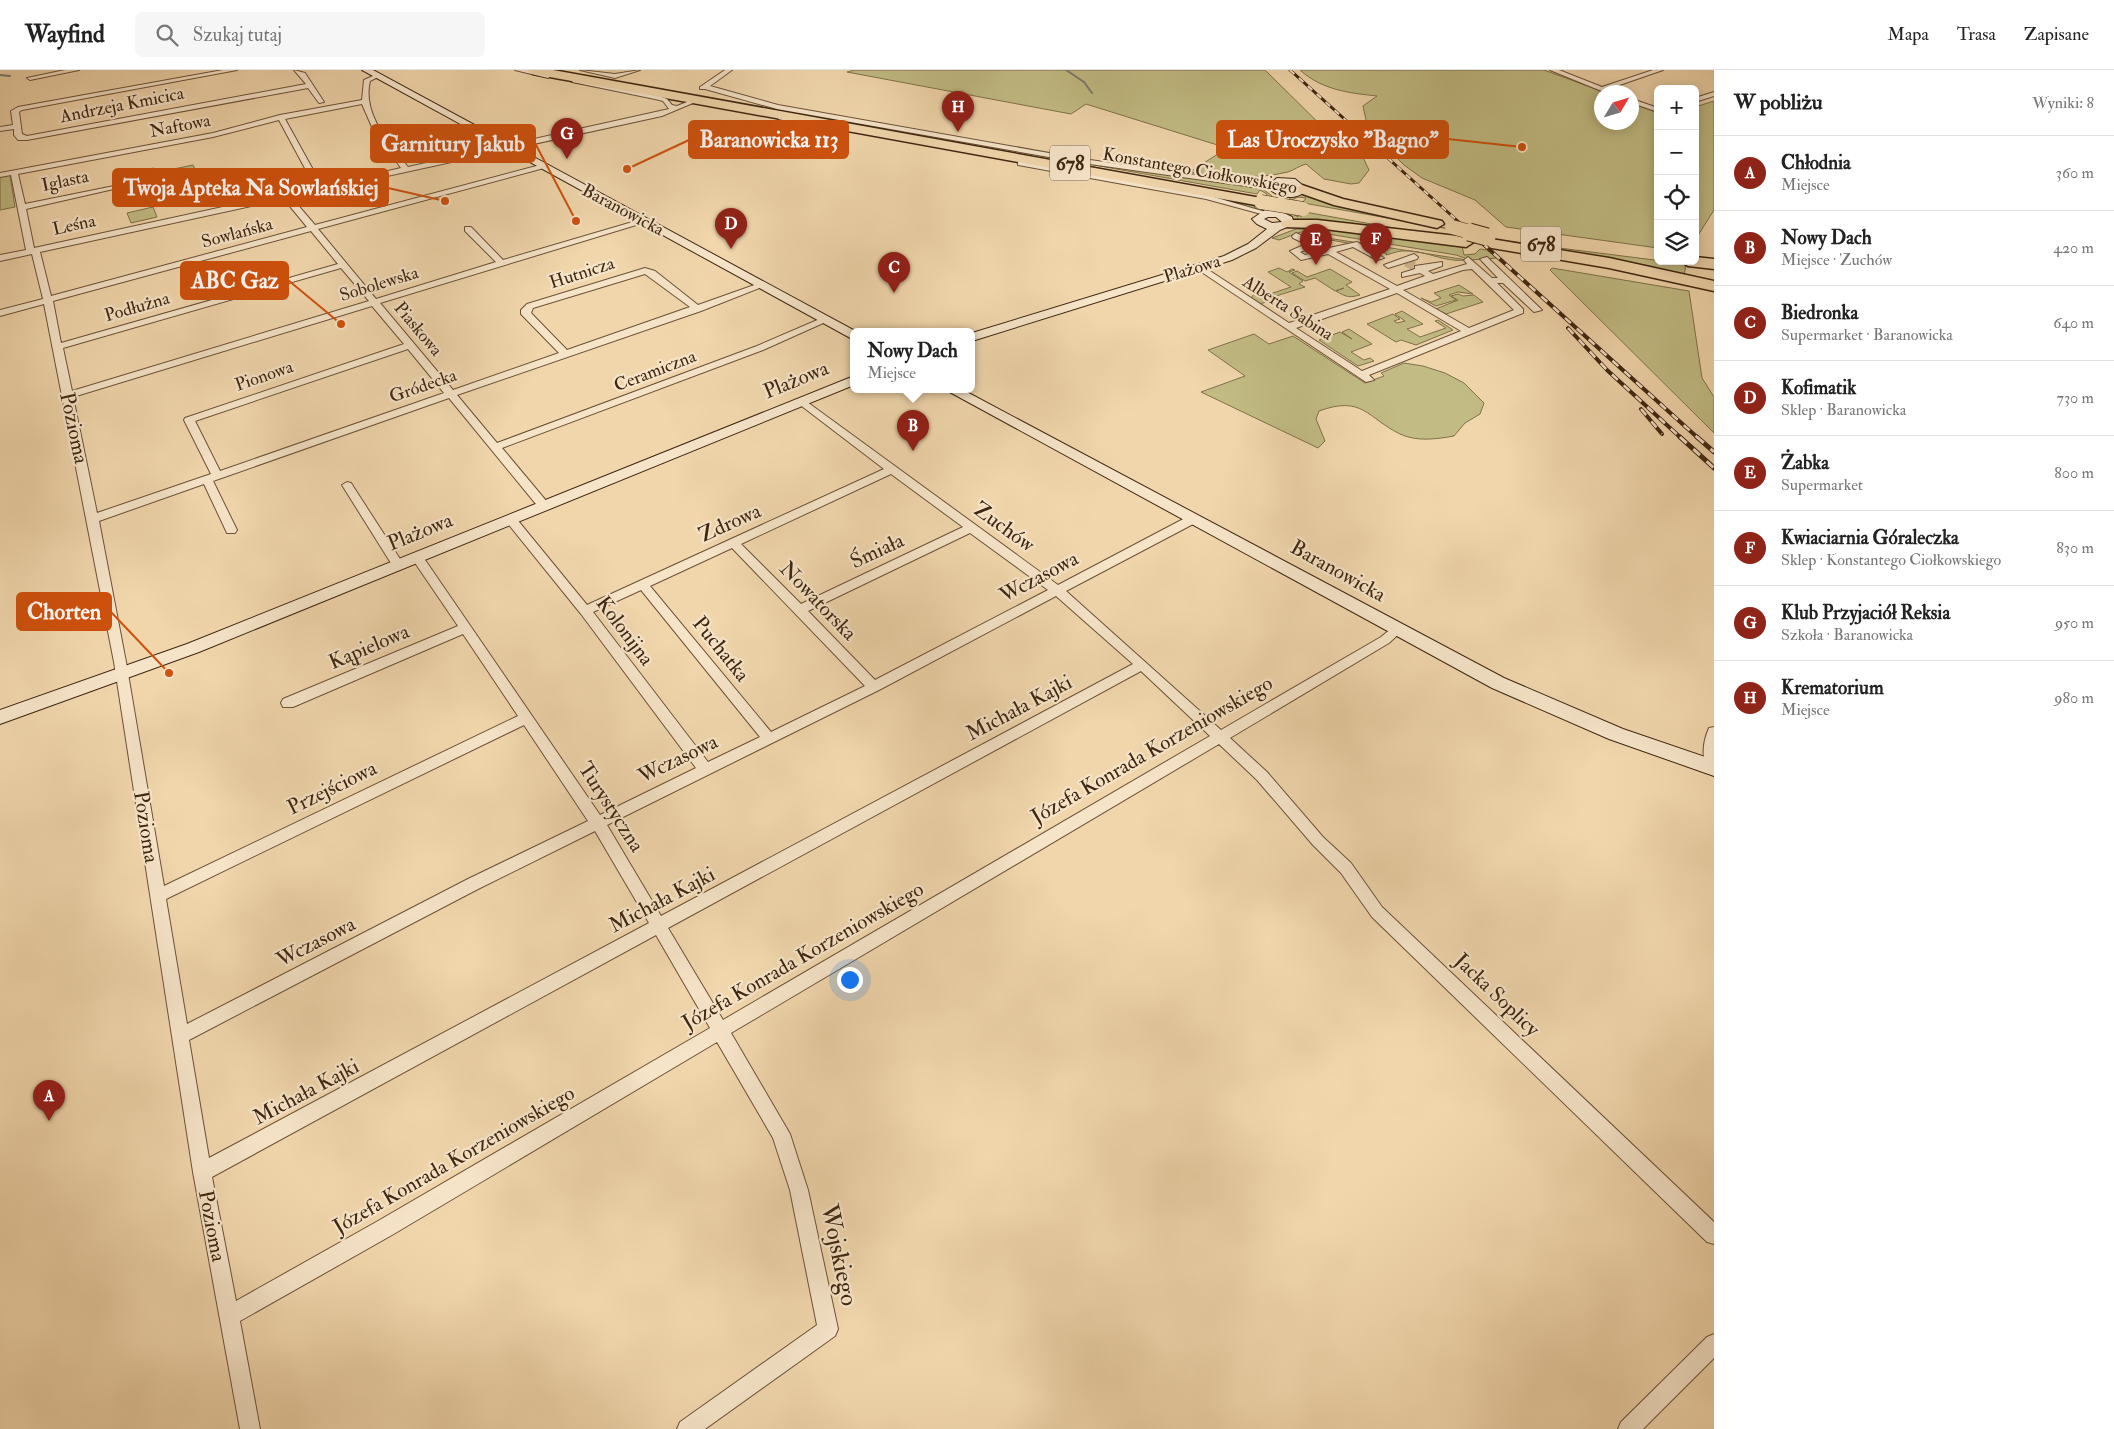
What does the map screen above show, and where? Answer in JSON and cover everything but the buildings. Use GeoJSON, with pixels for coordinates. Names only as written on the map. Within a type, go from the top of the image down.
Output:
{"type":"FeatureCollection","features":[{"type":"Feature","properties":{"kind":"highway","name":"Konstantego Ciołkowskiego"},"geometry":{"type":"LineString","coordinates":[[533,70],[628,81]]}},
{"type":"Feature","properties":{"kind":"highway","name":"Konstantego Ciołkowskiego"},"geometry":{"type":"LineString","coordinates":[[556,70],[628,81],[687,101],[1275,209],[1304,207],[1459,235]]}},
{"type":"Feature","properties":{"kind":"highway","name":"Konstantego Ciołkowskiego"},"geometry":{"type":"LineString","coordinates":[[687,101],[771,113],[1275,209]]}},
{"type":"Feature","properties":{"kind":"highway"},"geometry":{"type":"LineString","coordinates":[[1275,209],[1339,202],[1459,235],[1492,241]]}},
{"type":"Feature","properties":{"kind":"highway"},"geometry":{"type":"LineString","coordinates":[[1275,209],[1317,224],[1459,235]]}},
{"type":"Feature","properties":{"kind":"highway","name":"678"},"geometry":{"type":"LineString","coordinates":[[1492,241],[1654,258]]}},
{"type":"Feature","properties":{"kind":"highway","name":"678"},"geometry":{"type":"LineString","coordinates":[[1492,241],[1609,263],[1713,286]]}},
{"type":"Feature","properties":{"kind":"highway"},"geometry":{"type":"LineString","coordinates":[[1699,262],[1714,264],[1713,286]]}},
{"type":"Feature","properties":{"kind":"street"},"geometry":{"type":"LineString","coordinates":[[30,78],[76,70]]}},
{"type":"Feature","properties":{"kind":"street"},"geometry":{"type":"LineString","coordinates":[[0,129],[17,126],[15,111],[20,108],[234,70]]}},
{"type":"Feature","properties":{"kind":"street"},"geometry":{"type":"LineString","coordinates":[[297,70],[311,85],[321,102]]}},
{"type":"Feature","properties":{"kind":"street","name":"Baranowicka"},"geometry":{"type":"LineString","coordinates":[[366,70],[850,334]]}},
{"type":"Feature","properties":{"kind":"street"},"geometry":{"type":"LineString","coordinates":[[518,70],[657,97],[665,100],[670,107],[687,101]]}},
{"type":"Feature","properties":{"kind":"street"},"geometry":{"type":"LineString","coordinates":[[583,70],[628,81]]}},
{"type":"Feature","properties":{"kind":"street","name":"Leśna"},"geometry":{"type":"LineString","coordinates":[[0,258],[507,148],[687,101],[706,88],[706,84],[729,70]]}},
{"type":"Feature","properties":{"kind":"street"},"geometry":{"type":"LineString","coordinates":[[1552,70],[1594,86]]}},
{"type":"Feature","properties":{"kind":"street"},"geometry":{"type":"LineString","coordinates":[[1622,85],[1660,70]]}},
{"type":"Feature","properties":{"kind":"street"},"geometry":{"type":"LineString","coordinates":[[628,81],[642,71]]}},
{"type":"Feature","properties":{"kind":"street"},"geometry":{"type":"LineString","coordinates":[[628,81],[642,71]]}},
{"type":"Feature","properties":{"kind":"street"},"geometry":{"type":"LineString","coordinates":[[1633,72],[1645,76]]}},
{"type":"Feature","properties":{"kind":"street"},"geometry":{"type":"LineString","coordinates":[[377,76],[367,80],[362,93],[378,128],[406,170]]}},
{"type":"Feature","properties":{"kind":"street","name":"Andrzeja Kmicica"},"geometry":{"type":"LineString","coordinates":[[17,126],[19,137],[27,138],[311,85]]}},
{"type":"Feature","properties":{"kind":"street"},"geometry":{"type":"LineString","coordinates":[[706,88],[777,106],[929,134],[1083,161],[1188,177],[1246,183],[1275,209],[1323,246],[1396,289],[1467,331],[1520,311],[1471,263],[1396,289],[1393,292],[1288,327]]}},
{"type":"Feature","properties":{"kind":"street"},"geometry":{"type":"LineString","coordinates":[[1699,99],[1714,94]]}},
{"type":"Feature","properties":{"kind":"street","name":"Naftowa"},"geometry":{"type":"LineString","coordinates":[[0,175],[212,135],[280,118],[365,101]]}},
{"type":"Feature","properties":{"kind":"street"},"geometry":{"type":"LineString","coordinates":[[1639,103],[1654,109]]}},
{"type":"Feature","properties":{"kind":"street"},"geometry":{"type":"LineString","coordinates":[[771,113],[806,124],[1207,197],[1240,206],[1275,209]]}},
{"type":"Feature","properties":{"kind":"street"},"geometry":{"type":"LineString","coordinates":[[280,118],[296,142],[320,188]]}},
{"type":"Feature","properties":{"kind":"street","name":"Sowlańska"},"geometry":{"type":"LineString","coordinates":[[0,313],[541,166]]}},
{"type":"Feature","properties":{"kind":"street","name":"Iglasta"},"geometry":{"type":"LineString","coordinates":[[14,173],[33,251]]}},
{"type":"Feature","properties":{"kind":"street","name":"Iglasta"},"geometry":{"type":"LineString","coordinates":[[22,207],[114,188]]}},
{"type":"Feature","properties":{"kind":"street","name":"Piaskowa"},"geometry":{"type":"LineString","coordinates":[[286,196],[544,506]]}},
{"type":"Feature","properties":{"kind":"street","name":"Plażowa"},"geometry":{"type":"LineString","coordinates":[[975,336],[1198,267],[1245,250],[1275,209]]}},
{"type":"Feature","properties":{"kind":"street","name":"Sobolewska"},"geometry":{"type":"LineString","coordinates":[[67,396],[643,220]]}},
{"type":"Feature","properties":{"kind":"street"},"geometry":{"type":"LineString","coordinates":[[468,229],[502,264]]}},
{"type":"Feature","properties":{"kind":"street"},"geometry":{"type":"LineString","coordinates":[[1323,246],[1354,244],[1380,258]]}},
{"type":"Feature","properties":{"kind":"street","name":"Pozioma"},"geometry":{"type":"LineString","coordinates":[[33,251],[48,301],[93,520],[121,675],[202,1172],[250,1429]]}},
{"type":"Feature","properties":{"kind":"street"},"geometry":{"type":"LineString","coordinates":[[1484,259],[1537,310]]}},
{"type":"Feature","properties":{"kind":"street"},"geometry":{"type":"LineString","coordinates":[[1388,265],[1408,260]]}},
{"type":"Feature","properties":{"kind":"street"},"geometry":{"type":"LineString","coordinates":[[1406,275],[1419,269],[1439,264]]}},
{"type":"Feature","properties":{"kind":"street","name":"Podłużna"},"geometry":{"type":"LineString","coordinates":[[57,347],[342,265]]}},
{"type":"Feature","properties":{"kind":"street","name":"Alberta Sabina"},"geometry":{"type":"LineString","coordinates":[[1198,267],[1365,377],[1463,335],[1467,331]]}},
{"type":"Feature","properties":{"kind":"street"},"geometry":{"type":"LineString","coordinates":[[1419,269],[1432,277]]}},
{"type":"Feature","properties":{"kind":"street","name":"Hutnicza"},"geometry":{"type":"LineString","coordinates":[[566,355],[526,314],[530,306],[646,271],[652,273],[698,309]]}},
{"type":"Feature","properties":{"kind":"street"},"geometry":{"type":"LineString","coordinates":[[1489,281],[1505,280]]}},
{"type":"Feature","properties":{"kind":"street","name":"Gródecka"},"geometry":{"type":"LineString","coordinates":[[93,520],[763,285]]}},
{"type":"Feature","properties":{"kind":"street","name":"Ceramiczna"},"geometry":{"type":"LineString","coordinates":[[495,447],[760,348],[825,320]]}},
{"type":"Feature","properties":{"kind":"street","name":"Pionowa"},"geometry":{"type":"LineString","coordinates":[[212,477],[189,420],[410,345]]}},
{"type":"Feature","properties":{"kind":"street","name":"Plażowa"},"geometry":{"type":"LineString","coordinates":[[0,717],[121,675],[511,520],[850,382]]}},
{"type":"Feature","properties":{"kind":"street","name":"Baranowicka"},"geometry":{"type":"LineString","coordinates":[[959,393],[1498,683],[1567,714],[1658,750],[1714,768]]}},
{"type":"Feature","properties":{"kind":"street","name":"Zuchów"},"geometry":{"type":"LineString","coordinates":[[803,402],[891,470],[1058,591],[1142,665],[1262,776]]}},
{"type":"Feature","properties":{"kind":"street","name":"Zdrowa"},"geometry":{"type":"LineString","coordinates":[[585,611],[891,470]]}},
{"type":"Feature","properties":{"kind":"street"},"geometry":{"type":"LineString","coordinates":[[212,477],[231,530]]}},
{"type":"Feature","properties":{"kind":"street"},"geometry":{"type":"LineString","coordinates":[[347,485],[398,565]]}},
{"type":"Feature","properties":{"kind":"street","name":"Wczasowa"},"geometry":{"type":"LineString","coordinates":[[180,1036],[473,884],[874,687],[1193,519]]}},
{"type":"Feature","properties":{"kind":"street","name":"Kolonijna"},"geometry":{"type":"LineString","coordinates":[[511,520],[585,611],[705,769]]}},
{"type":"Feature","properties":{"kind":"street","name":"Śmiała"},"geometry":{"type":"LineString","coordinates":[[800,610],[971,528]]}},
{"type":"Feature","properties":{"kind":"street","name":"Nowatorska"},"geometry":{"type":"LineString","coordinates":[[734,543],[874,687]]}},
{"type":"Feature","properties":{"kind":"street","name":"Turystyczna"},"geometry":{"type":"LineString","coordinates":[[417,557],[598,823],[660,925],[755,1090]]}},
{"type":"Feature","properties":{"kind":"street","name":"Puchatka"},"geometry":{"type":"LineString","coordinates":[[642,584],[769,739]]}},
{"type":"Feature","properties":{"kind":"street","name":"Kąpielowa"},"geometry":{"type":"LineString","coordinates":[[288,703],[465,628]]}},
{"type":"Feature","properties":{"kind":"street","name":"Józefa Konrada Korzeniowskiego"},"geometry":{"type":"LineString","coordinates":[[229,1316],[720,1031],[1385,640],[1397,630]]}},
{"type":"Feature","properties":{"kind":"street","name":"Michała Kajki"},"geometry":{"type":"LineString","coordinates":[[202,1172],[1142,665]]}},
{"type":"Feature","properties":{"kind":"street","name":"Przejściowa"},"geometry":{"type":"LineString","coordinates":[[157,896],[525,718]]}},
{"type":"Feature","properties":{"kind":"street"},"geometry":{"type":"LineString","coordinates":[[1714,732],[1710,748],[1714,768]]}},
{"type":"Feature","properties":{"kind":"street","name":"Jacka Soplicy"},"geometry":{"type":"LineString","coordinates":[[1262,776],[1318,841],[1346,868],[1377,912],[1714,1235]]}},
{"type":"Feature","properties":{"kind":"street","name":"Wojskiego"},"geometry":{"type":"LineString","coordinates":[[687,1429],[828,1329],[791,1162],[781,1134],[755,1090]]}},
{"type":"Feature","properties":{"kind":"street"},"geometry":{"type":"LineString","coordinates":[[1628,1429],[1714,1344]]}},
{"type":"Feature","properties":{"kind":"shaded area"},"geometry":{"type":"Polygon","coordinates":[[[855,70],[1265,70],[1345,149],[1359,149],[1369,170],[1359,183],[1351,184],[1324,179],[1306,164],[1288,172],[1252,177],[1190,172],[1227,148],[1086,104],[1071,114],[847,72],[855,70]]]}},
{"type":"Feature","properties":{"kind":"shaded area"},"geometry":{"type":"Polygon","coordinates":[[[1300,70],[1544,70],[1594,88],[1594,130],[1639,130],[1639,106],[1654,111],[1654,247],[1506,227],[1475,200],[1422,178],[1404,165],[1368,129],[1363,106],[1377,96],[1346,92],[1308,77],[1300,70]]]}},
{"type":"Feature","properties":{"kind":"shaded area"},"geometry":{"type":"Polygon","coordinates":[[[1714,101],[1714,210],[1699,234],[1699,130],[1699,106],[1714,101]]]}},
{"type":"Feature","properties":{"kind":"shaded area"},"geometry":{"type":"Polygon","coordinates":[[[914,133],[1106,166],[1260,187],[1272,196],[1267,207],[1254,209],[1223,199],[1255,205],[1254,208],[1263,206],[1267,194],[1260,190],[1257,194],[914,133]]]}},
{"type":"Feature","properties":{"kind":"shaded area"},"geometry":{"type":"Polygon","coordinates":[[[193,165],[201,181],[176,186],[169,170],[193,165]]]}},
{"type":"Feature","properties":{"kind":"shaded area"},"geometry":{"type":"Polygon","coordinates":[[[154,168],[162,191],[125,198],[118,175],[154,168]]]}},
{"type":"Feature","properties":{"kind":"shaded area"},"geometry":{"type":"Polygon","coordinates":[[[10,175],[15,207],[0,210],[0,177],[10,175]]]}},
{"type":"Feature","properties":{"kind":"shaded area"},"geometry":{"type":"Polygon","coordinates":[[[1304,192],[1335,202],[1449,229],[1309,204],[1303,202],[1306,198],[1298,197],[1292,200],[1288,211],[1298,217],[1299,212],[1305,212],[1460,240],[1293,222],[1284,210],[1290,198],[1304,192]]]}},
{"type":"Feature","properties":{"kind":"shaded area"},"geometry":{"type":"Polygon","coordinates":[[[153,207],[157,217],[131,223],[127,213],[153,207]]]}},
{"type":"Feature","properties":{"kind":"shaded area"},"geometry":{"type":"Polygon","coordinates":[[[1296,229],[1327,230],[1462,246],[1464,255],[1475,254],[1480,249],[1487,250],[1497,258],[1470,260],[1456,255],[1322,233],[1301,232],[1279,240],[1272,238],[1296,229]]]}},
{"type":"Feature","properties":{"kind":"shaded area"},"geometry":{"type":"Polygon","coordinates":[[[1308,235],[1410,251],[1400,251],[1386,255],[1370,246],[1326,240],[1321,240],[1324,243],[1321,244],[1303,236],[1308,235]]]}},
{"type":"Feature","properties":{"kind":"shaded area"},"geometry":{"type":"Polygon","coordinates":[[[1496,240],[1654,260],[1654,265],[1686,265],[1684,276],[1496,240]]]}},
{"type":"Feature","properties":{"kind":"shaded area"},"geometry":{"type":"Polygon","coordinates":[[[1423,253],[1465,260],[1449,260],[1423,253]]]}},
{"type":"Feature","properties":{"kind":"shaded area"},"geometry":{"type":"Polygon","coordinates":[[[1279,268],[1287,272],[1292,269],[1295,270],[1289,272],[1303,281],[1299,284],[1305,287],[1263,300],[1265,302],[1261,304],[1251,298],[1254,294],[1264,296],[1291,287],[1268,272],[1279,268]]]}},
{"type":"Feature","properties":{"kind":"shaded area"},"geometry":{"type":"Polygon","coordinates":[[[1552,268],[1689,291],[1702,378],[1714,397],[1714,433],[1550,270],[1552,268]]]}},
{"type":"Feature","properties":{"kind":"shaded area"},"geometry":{"type":"Polygon","coordinates":[[[1330,269],[1352,282],[1346,285],[1360,295],[1345,296],[1336,291],[1344,288],[1335,291],[1315,278],[1305,281],[1292,273],[1297,271],[1307,277],[1330,269]]]}},
{"type":"Feature","properties":{"kind":"shaded area"},"geometry":{"type":"Polygon","coordinates":[[[1459,285],[1473,294],[1458,292],[1449,295],[1456,300],[1436,306],[1421,298],[1431,302],[1441,298],[1434,293],[1459,285]]]}},
{"type":"Feature","properties":{"kind":"shaded area"},"geometry":{"type":"Polygon","coordinates":[[[1458,294],[1463,296],[1474,295],[1483,302],[1446,314],[1436,309],[1458,300],[1451,296],[1458,294]]]}},
{"type":"Feature","properties":{"kind":"shaded area"},"geometry":{"type":"Polygon","coordinates":[[[1402,311],[1423,324],[1407,329],[1420,337],[1446,328],[1435,321],[1438,320],[1453,330],[1416,345],[1401,340],[1396,342],[1367,324],[1393,314],[1400,319],[1394,321],[1397,323],[1405,321],[1395,314],[1402,311]]]}},
{"type":"Feature","properties":{"kind":"shaded area"},"geometry":{"type":"Polygon","coordinates":[[[1349,329],[1372,344],[1351,352],[1364,360],[1370,358],[1374,361],[1358,366],[1319,340],[1340,332],[1352,339],[1342,332],[1349,329]]]}},
{"type":"Feature","properties":{"kind":"shaded area"},"geometry":{"type":"Polygon","coordinates":[[[1254,334],[1269,344],[1293,336],[1365,383],[1384,376],[1381,373],[1404,363],[1423,366],[1445,373],[1464,383],[1484,403],[1480,414],[1465,423],[1454,436],[1427,439],[1407,437],[1400,434],[1364,410],[1355,407],[1334,407],[1319,411],[1316,419],[1325,441],[1318,448],[1201,392],[1245,376],[1208,350],[1254,334]]]}},
{"type":"Feature","properties":{"kind":"waterway"},"geometry":{"type":"LineString","coordinates":[[1066,70],[1084,82],[1092,93]]}},
{"type":"Feature","properties":{"kind":"waterway"},"geometry":{"type":"LineString","coordinates":[[0,75],[10,76]]}},
{"type":"Feature","properties":{"kind":"tunnel"},"geometry":{"type":"LineString","coordinates":[[1406,262],[1418,268]]}},
{"type":"Feature","properties":{"kind":"railway"},"geometry":{"type":"LineString","coordinates":[[1290,70],[1471,233]]}},
{"type":"Feature","properties":{"kind":"railway"},"geometry":{"type":"LineString","coordinates":[[1470,232],[1698,438]]}},
{"type":"Feature","properties":{"kind":"railway"},"geometry":{"type":"LineString","coordinates":[[1568,328],[1607,370],[1681,438]]}},
{"type":"Feature","properties":{"kind":"railway"},"geometry":{"type":"LineString","coordinates":[[1641,409],[1662,434]]}},
{"type":"Feature","properties":{"kind":"railway"},"geometry":{"type":"LineString","coordinates":[[1680,437],[1714,468]]}},
{"type":"Feature","properties":{"kind":"railway"},"geometry":{"type":"LineString","coordinates":[[1697,437],[1714,452]]}},
{"type":"Feature","properties":{"kind":"place","name":"Krematorium"},"geometry":{"type":"Point","coordinates":[958,132]}},
{"type":"Feature","properties":{"kind":"place","name":"Las Uroczysko \"Bagno\""},"geometry":{"type":"Point","coordinates":[1522,147]}},
{"type":"Feature","properties":{"kind":"place","name":"Klub Przyjaciół Reksia"},"geometry":{"type":"Point","coordinates":[567,159]}},
{"type":"Feature","properties":{"kind":"place","name":"Baranowicka 113"},"geometry":{"type":"Point","coordinates":[627,169]}},
{"type":"Feature","properties":{"kind":"place","name":"Twoja Apteka Na Sowlańskiej"},"geometry":{"type":"Point","coordinates":[445,201]}},
{"type":"Feature","properties":{"kind":"place","name":"Garnitury Jakub"},"geometry":{"type":"Point","coordinates":[576,221]}},
{"type":"Feature","properties":{"kind":"place","name":"Kofimatik"},"geometry":{"type":"Point","coordinates":[731,249]}},
{"type":"Feature","properties":{"kind":"place","name":"Kwiaciarnia Góraleczka"},"geometry":{"type":"Point","coordinates":[1376,264]}},
{"type":"Feature","properties":{"kind":"place","name":"Żabka"},"geometry":{"type":"Point","coordinates":[1316,265]}},
{"type":"Feature","properties":{"kind":"place","name":"Biedronka"},"geometry":{"type":"Point","coordinates":[894,293]}},
{"type":"Feature","properties":{"kind":"place","name":"ABC Gaz"},"geometry":{"type":"Point","coordinates":[341,324]}},
{"type":"Feature","properties":{"kind":"place","name":"Nowy Dach"},"geometry":{"type":"Point","coordinates":[913,451]}},
{"type":"Feature","properties":{"kind":"place","name":"Chorten"},"geometry":{"type":"Point","coordinates":[169,673]}},
{"type":"Feature","properties":{"kind":"place","name":"Chłodnia"},"geometry":{"type":"Point","coordinates":[49,1121]}}]}
